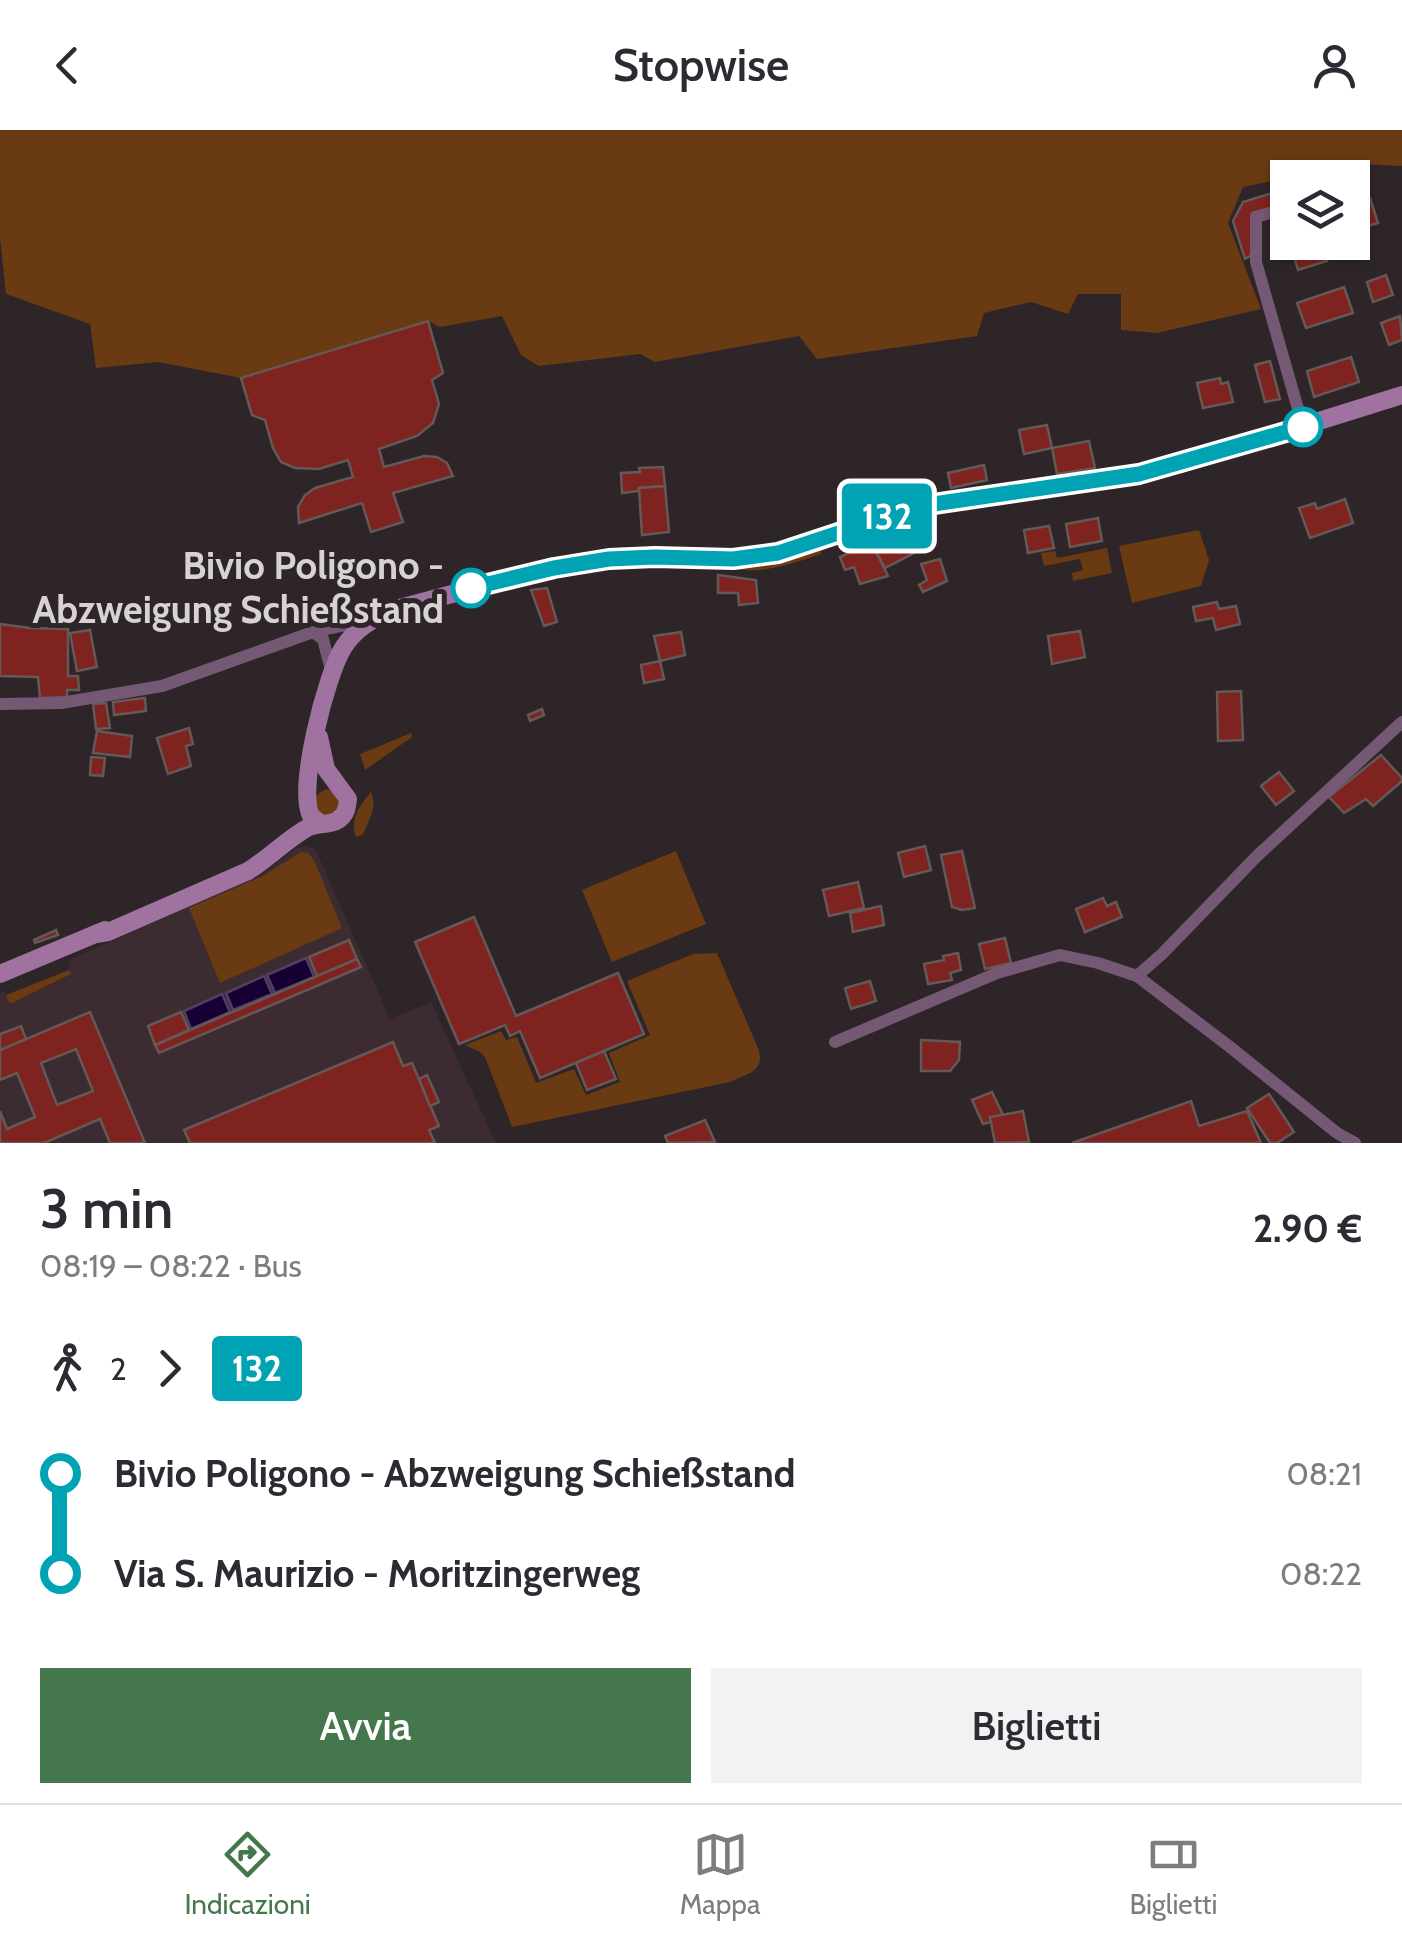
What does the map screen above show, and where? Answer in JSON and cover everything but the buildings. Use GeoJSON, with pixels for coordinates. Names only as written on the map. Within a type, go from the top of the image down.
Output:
{"type":"FeatureCollection","features":[{"type":"Feature","properties":{"kind":"main road"},"geometry":{"type":"LineString","coordinates":[[320,823],[311,816],[307,798],[312,746],[331,670],[354,634],[392,610],[572,564],[655,557],[733,559],[778,553],[920,506],[1139,474],[1304,432],[1402,395]]}},
{"type":"Feature","properties":{"kind":"main road"},"geometry":{"type":"LineString","coordinates":[[96,934],[248,871],[306,829],[336,822],[346,811],[348,800],[326,769],[319,717]]}},
{"type":"Feature","properties":{"kind":"main road"},"geometry":{"type":"LineString","coordinates":[[0,974],[250,863],[284,833],[312,788],[325,783],[338,786]]}},
{"type":"Feature","properties":{"kind":"street"},"geometry":{"type":"LineString","coordinates":[[1270,213],[1256,217],[1256,262],[1304,432]]}},
{"type":"Feature","properties":{"kind":"street"},"geometry":{"type":"LineString","coordinates":[[0,704],[61,703],[162,686],[314,632],[371,620]]}},
{"type":"Feature","properties":{"kind":"street"},"geometry":{"type":"LineString","coordinates":[[314,632],[323,639],[331,670]]}},
{"type":"Feature","properties":{"kind":"street"},"geometry":{"type":"LineString","coordinates":[[1137,976],[1257,856],[1402,722]]}},
{"type":"Feature","properties":{"kind":"street"},"geometry":{"type":"LineString","coordinates":[[834,1042],[998,973],[1060,954],[1137,976],[1337,1133],[1356,1143]]}},
{"type":"Feature","properties":{"kind":"shaded area"},"geometry":{"type":"Polygon","coordinates":[[[0,130],[1402,130],[1402,166],[1370,165],[1370,160],[1270,160],[1270,182],[1243,187],[1228,223],[1261,309],[1157,333],[1121,330],[1121,294],[1078,294],[1068,314],[1031,302],[984,313],[977,336],[817,359],[799,336],[655,362],[640,354],[539,366],[521,355],[502,316],[440,327],[428,321],[241,378],[158,362],[96,368],[90,324],[6,294],[0,238],[0,130]]]}},
{"type":"Feature","properties":{"kind":"shaded area"},"geometry":{"type":"Polygon","coordinates":[[[1199,530],[1209,560],[1201,586],[1132,603],[1119,546],[1199,530]]]}},
{"type":"Feature","properties":{"kind":"shaded area"},"geometry":{"type":"Polygon","coordinates":[[[821,547],[821,554],[773,568],[724,567],[821,547]]]}},
{"type":"Feature","properties":{"kind":"shaded area"},"geometry":{"type":"Polygon","coordinates":[[[1107,548],[1112,573],[1073,581],[1072,573],[1083,570],[1080,559],[1044,566],[1041,553],[1055,551],[1057,558],[1107,548]]]}},
{"type":"Feature","properties":{"kind":"shaded area"},"geometry":{"type":"Polygon","coordinates":[[[411,733],[412,737],[365,770],[360,754],[411,733]]]}},
{"type":"Feature","properties":{"kind":"shaded area"},"geometry":{"type":"Polygon","coordinates":[[[326,789],[341,800],[337,814],[320,817],[314,797],[326,789]]]}},
{"type":"Feature","properties":{"kind":"shaded area"},"geometry":{"type":"Polygon","coordinates":[[[371,792],[372,814],[363,835],[356,837],[357,813],[371,792]]]}},
{"type":"Feature","properties":{"kind":"shaded area"},"geometry":{"type":"Polygon","coordinates":[[[306,846],[318,855],[390,1019],[431,1002],[496,1143],[0,1143],[0,993],[5,991],[11,1004],[70,974],[71,959],[261,875],[297,848],[306,846]]]}},
{"type":"Feature","properties":{"kind":"shaded area"},"geometry":{"type":"Polygon","coordinates":[[[676,851],[706,924],[612,962],[582,890],[676,851]]]}},
{"type":"Feature","properties":{"kind":"shaded area"},"geometry":{"type":"Polygon","coordinates":[[[301,852],[314,860],[342,928],[220,983],[189,908],[263,876],[301,852]]]}},
{"type":"Feature","properties":{"kind":"shaded area"},"geometry":{"type":"Polygon","coordinates":[[[717,953],[758,1048],[760,1062],[754,1070],[730,1082],[512,1127],[485,1057],[465,1045],[501,1031],[506,1040],[517,1037],[536,1083],[574,1069],[586,1095],[620,1082],[609,1053],[650,1035],[627,981],[693,954],[717,953]]]}},
{"type":"Feature","properties":{"kind":"shaded area"},"geometry":{"type":"Polygon","coordinates":[[[306,958],[314,977],[275,993],[267,975],[306,958]]]}},
{"type":"Feature","properties":{"kind":"shaded area"},"geometry":{"type":"Polygon","coordinates":[[[69,970],[71,974],[10,1004],[6,995],[69,970]]]}},
{"type":"Feature","properties":{"kind":"shaded area"},"geometry":{"type":"Polygon","coordinates":[[[264,976],[272,994],[233,1010],[226,993],[264,976]]]}},
{"type":"Feature","properties":{"kind":"shaded area"},"geometry":{"type":"Polygon","coordinates":[[[222,994],[230,1012],[191,1029],[184,1011],[222,994]]]}},
{"type":"Feature","properties":{"kind":"bus line","name":"132"},"geometry":{"type":"LineString","coordinates":[[471,588],[609,559],[733,559],[778,553],[920,506],[1139,474],[1303,427]]}},
{"type":"Feature","properties":{"kind":"place","name":"Bivio Poligono - Abzweigung Schießstand"},"geometry":{"type":"Point","coordinates":[471,588]}}]}
